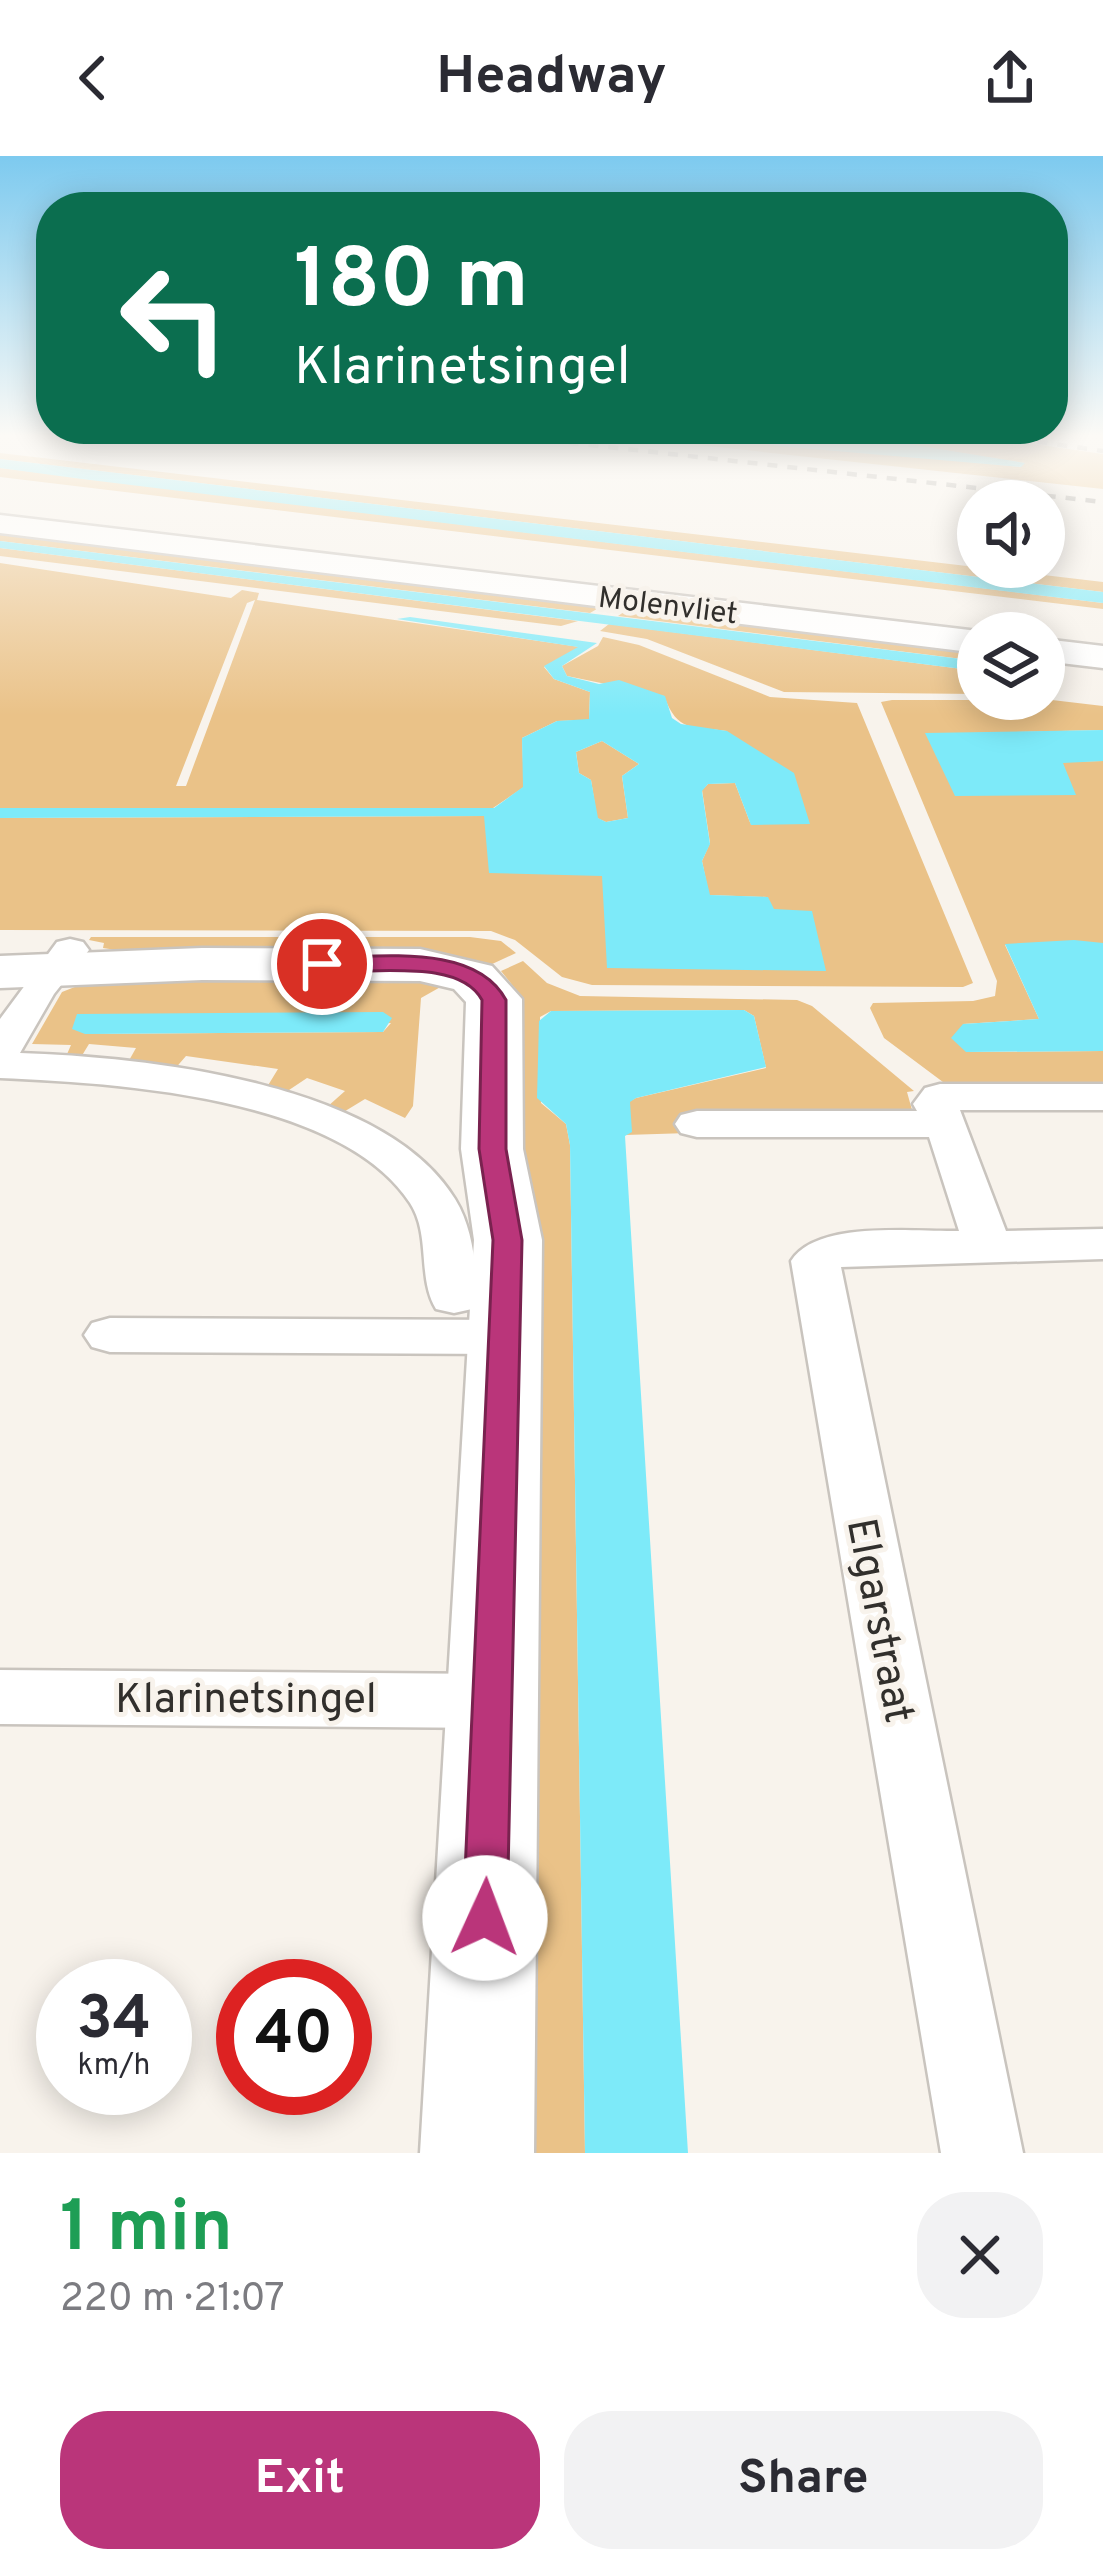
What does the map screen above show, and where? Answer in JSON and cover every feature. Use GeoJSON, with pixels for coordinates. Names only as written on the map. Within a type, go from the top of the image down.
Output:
{"type":"FeatureCollection","features":[{"type":"Feature","properties":{"kind":"street","name":"Molenvliet"},"geometry":{"type":"LineString","coordinates":[[43,529],[957,639]]}},
{"type":"Feature","properties":{"kind":"street"},"geometry":{"type":"LineString","coordinates":[[1065,652],[1103,657]]}},
{"type":"Feature","properties":{"kind":"street"},"geometry":{"type":"LineString","coordinates":[[0,947],[62,960],[434,965],[473,977],[488,988],[497,1021],[491,1116],[508,1240],[480,1317]]}},
{"type":"Feature","properties":{"kind":"street"},"geometry":{"type":"LineString","coordinates":[[0,972],[62,960]]}},
{"type":"Feature","properties":{"kind":"street"},"geometry":{"type":"LineString","coordinates":[[0,1053],[37,990],[62,960]]}},
{"type":"Feature","properties":{"kind":"street"},"geometry":{"type":"LineString","coordinates":[[0,1065],[114,1070],[218,1089],[373,1143],[432,1199],[480,1317],[492,1701],[477,2153]]}},
{"type":"Feature","properties":{"kind":"street"},"geometry":{"type":"LineString","coordinates":[[987,1244],[947,1124],[935,1104],[940,1097],[1103,1097]]}},
{"type":"Feature","properties":{"kind":"street"},"geometry":{"type":"LineString","coordinates":[[698,1124],[947,1124]]}},
{"type":"Feature","properties":{"kind":"street","name":"Elgarstraat"},"geometry":{"type":"LineString","coordinates":[[982,2153],[815,1261],[835,1249],[1103,1244]]}},
{"type":"Feature","properties":{"kind":"street"},"geometry":{"type":"LineString","coordinates":[[110,1335],[480,1317]]}},
{"type":"Feature","properties":{"kind":"street","name":"Klarinetsingel"},"geometry":{"type":"LineString","coordinates":[[0,1697],[492,1701]]}},
{"type":"Feature","properties":{"kind":"shaded area"},"geometry":{"type":"Polygon","coordinates":[[[0,529],[9,529],[602,606],[590,613],[0,541],[0,529]]]}},
{"type":"Feature","properties":{"kind":"shaded area"},"geometry":{"type":"Polygon","coordinates":[[[436,529],[500,529],[1103,603],[1103,609],[436,529]]]}},
{"type":"Feature","properties":{"kind":"shaded area"},"geometry":{"type":"Polygon","coordinates":[[[582,529],[651,529],[957,565],[957,574],[582,529]]]}},
{"type":"Feature","properties":{"kind":"shaded area"},"geometry":{"type":"Polygon","coordinates":[[[0,548],[578,621],[561,626],[0,556],[0,548]]]}},
{"type":"Feature","properties":{"kind":"shaded area"},"geometry":{"type":"Polygon","coordinates":[[[0,563],[231,598],[242,590],[259,593],[257,600],[580,647],[544,667],[554,679],[590,692],[589,720],[557,721],[522,738],[524,787],[493,808],[0,808],[0,563]],[[255,600],[247,603],[176,786],[186,786],[255,600]]]}},
{"type":"Feature","properties":{"kind":"shaded area"},"geometry":{"type":"Polygon","coordinates":[[[1065,578],[1103,582],[1103,592],[1065,587],[1065,578]]]}},
{"type":"Feature","properties":{"kind":"shaded area"},"geometry":{"type":"Polygon","coordinates":[[[631,607],[957,646],[957,658],[618,616],[631,607]]]}},
{"type":"Feature","properties":{"kind":"shaded area"},"geometry":{"type":"Polygon","coordinates":[[[609,624],[957,668],[957,694],[784,692],[647,639],[600,631],[609,624]]]}},
{"type":"Feature","properties":{"kind":"shaded area"},"geometry":{"type":"Polygon","coordinates":[[[603,637],[639,645],[770,697],[857,703],[973,983],[963,987],[592,985],[562,977],[515,940],[491,931],[0,930],[0,818],[485,816],[602,876],[773,909],[767,897],[709,895],[702,861],[710,843],[702,790],[708,784],[735,783],[751,825],[727,731],[681,722],[664,696],[567,676],[562,666],[598,646],[603,637]]]}},
{"type":"Feature","properties":{"kind":"shaded area"},"geometry":{"type":"Polygon","coordinates":[[[957,700],[957,720],[1065,720],[1065,702],[1103,706],[1103,730],[926,734],[1075,795],[1062,762],[1103,761],[1103,943],[1005,945],[1039,1019],[963,1024],[967,1052],[1103,1051],[1103,1082],[953,1082],[955,1091],[884,1038],[870,1008],[873,1003],[973,1001],[995,996],[997,981],[881,702],[957,700]]]}},
{"type":"Feature","properties":{"kind":"shaded area"},"geometry":{"type":"Polygon","coordinates":[[[602,741],[639,764],[622,776],[628,818],[606,822],[597,818],[591,780],[579,773],[576,752],[602,741]]]}},
{"type":"Feature","properties":{"kind":"shaded area"},"geometry":{"type":"Polygon","coordinates":[[[470,937],[501,941],[516,953],[490,965],[448,956],[136,953],[103,948],[104,943],[89,940],[470,937]]]}},
{"type":"Feature","properties":{"kind":"shaded area"},"geometry":{"type":"Polygon","coordinates":[[[523,961],[547,983],[580,996],[797,1000],[812,1006],[914,1091],[907,1092],[914,1117],[890,1109],[715,1109],[716,1117],[689,1133],[625,1135],[630,1101],[636,1098],[766,1068],[754,1016],[744,1010],[551,1011],[540,1017],[541,1103],[566,1124],[570,1145],[585,2153],[510,2153],[517,991],[501,971],[523,961]]]}},
{"type":"Feature","properties":{"kind":"shaded area"},"geometry":{"type":"Polygon","coordinates":[[[399,973],[444,985],[421,998],[413,1106],[405,1118],[365,1099],[342,1113],[327,1107],[345,1091],[307,1078],[286,1092],[267,1087],[278,1069],[186,1056],[173,1071],[127,1064],[136,1048],[89,1044],[78,1062],[64,1061],[71,1045],[32,1044],[62,992],[90,981],[399,973]],[[391,1023],[85,1034],[383,1032],[391,1023]]]}},
{"type":"Feature","properties":{"kind":"water"},"geometry":{"type":"Polygon","coordinates":[[[495,529],[582,529],[957,574],[957,585],[495,529]]]}},
{"type":"Feature","properties":{"kind":"water"},"geometry":{"type":"Polygon","coordinates":[[[0,541],[957,658],[957,668],[0,548],[0,541]]]}},
{"type":"Feature","properties":{"kind":"water"},"geometry":{"type":"Polygon","coordinates":[[[1065,587],[1103,592],[1103,603],[979,588],[1065,587]]]}},
{"type":"Feature","properties":{"kind":"water"},"geometry":{"type":"Polygon","coordinates":[[[397,619],[597,643],[562,666],[567,676],[599,684],[619,680],[665,696],[672,718],[681,724],[727,731],[794,773],[810,824],[751,825],[735,783],[708,784],[702,791],[710,844],[702,861],[710,895],[768,897],[774,909],[812,911],[826,971],[607,968],[602,876],[489,873],[484,816],[0,818],[0,808],[494,808],[523,787],[522,738],[557,721],[589,719],[590,692],[554,679],[544,666],[578,647],[397,619]],[[602,741],[576,752],[579,773],[591,780],[598,818],[606,822],[628,818],[622,776],[639,764],[602,741]]]}},
{"type":"Feature","properties":{"kind":"water"},"geometry":{"type":"Polygon","coordinates":[[[1103,730],[1103,761],[1063,763],[1076,795],[955,796],[925,733],[1103,730]]]}},
{"type":"Feature","properties":{"kind":"water"},"geometry":{"type":"Polygon","coordinates":[[[1103,943],[1103,1051],[966,1052],[951,1038],[963,1024],[1039,1019],[1005,944],[1103,943]]]}},
{"type":"Feature","properties":{"kind":"water"},"geometry":{"type":"Polygon","coordinates":[[[744,1010],[754,1016],[766,1067],[636,1098],[630,1102],[632,1132],[625,1136],[688,2153],[585,2153],[570,1145],[566,1124],[537,1098],[539,1021],[551,1011],[744,1010]]]}},
{"type":"Feature","properties":{"kind":"water"},"geometry":{"type":"Polygon","coordinates":[[[383,1012],[392,1018],[383,1032],[85,1034],[72,1029],[77,1014],[383,1012]]]}},
{"type":"Feature","properties":{"kind":"route"},"geometry":{"type":"LineString","coordinates":[[322,964],[434,965],[473,977],[488,988],[494,1000],[492,1149],[508,1240],[485,1918]]}}]}
